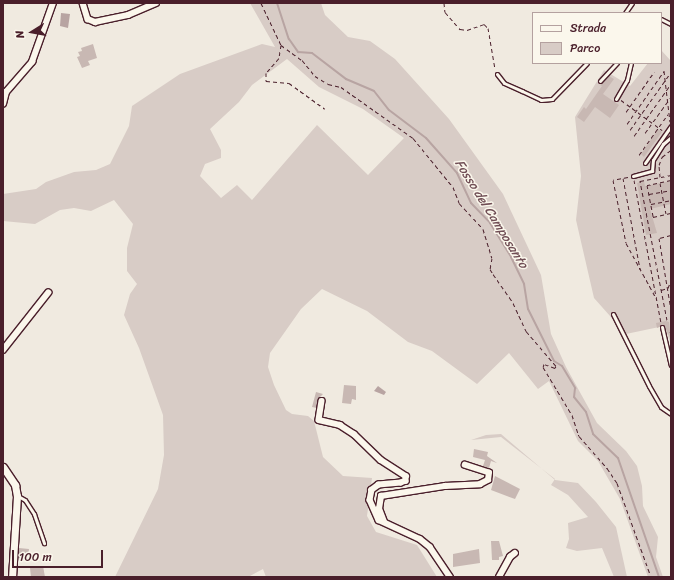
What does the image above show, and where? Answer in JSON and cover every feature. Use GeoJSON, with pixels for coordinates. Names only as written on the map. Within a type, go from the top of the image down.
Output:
{"type":"FeatureCollection","features":[{"type":"Feature","properties":{"kind":"street"},"geometry":{"type":"LineString","coordinates":[[3,104],[6,92],[32,62],[53,3]]}},
{"type":"Feature","properties":{"kind":"street"},"geometry":{"type":"LineString","coordinates":[[83,3],[88,19],[95,22],[128,15],[156,3]]}},
{"type":"Feature","properties":{"kind":"street"},"geometry":{"type":"LineString","coordinates":[[3,350],[48,293]]}},
{"type":"Feature","properties":{"kind":"street"},"geometry":{"type":"LineString","coordinates":[[322,401],[320,420],[340,425],[349,431],[381,460],[406,476],[406,481],[401,483],[379,485],[372,490],[370,500],[379,520],[420,539],[430,548],[450,577]]}},
{"type":"Feature","properties":{"kind":"street"},"geometry":{"type":"LineString","coordinates":[[384,522],[379,509],[381,496],[445,486],[480,484],[488,480],[489,473],[465,465]]}},
{"type":"Feature","properties":{"kind":"street"},"geometry":{"type":"LineString","coordinates":[[3,467],[15,485],[17,496],[12,577]]}},
{"type":"Feature","properties":{"kind":"street"},"geometry":{"type":"LineString","coordinates":[[499,577],[510,557],[515,553]]}},
{"type":"Feature","properties":{"kind":"lane"},"geometry":{"type":"LineString","coordinates":[[626,12],[632,3]]}},
{"type":"Feature","properties":{"kind":"lane"},"geometry":{"type":"LineString","coordinates":[[662,20],[671,24]]}},
{"type":"Feature","properties":{"kind":"lane"},"geometry":{"type":"LineString","coordinates":[[497,74],[504,83],[541,100],[552,98],[586,64]]}},
{"type":"Feature","properties":{"kind":"lane"},"geometry":{"type":"LineString","coordinates":[[600,81],[616,64]]}},
{"type":"Feature","properties":{"kind":"lane"},"geometry":{"type":"LineString","coordinates":[[617,98],[627,80],[631,64]]}},
{"type":"Feature","properties":{"kind":"lane"},"geometry":{"type":"LineString","coordinates":[[645,163],[671,126]]}},
{"type":"Feature","properties":{"kind":"lane"},"geometry":{"type":"LineString","coordinates":[[666,133],[666,142]]}},
{"type":"Feature","properties":{"kind":"lane"},"geometry":{"type":"LineString","coordinates":[[633,176],[652,171],[653,160],[671,137]]}},
{"type":"Feature","properties":{"kind":"lane"},"geometry":{"type":"LineString","coordinates":[[613,314],[661,407],[671,414]]}},
{"type":"Feature","properties":{"kind":"lane"},"geometry":{"type":"LineString","coordinates":[[662,327],[671,365]]}},
{"type":"Feature","properties":{"kind":"lane"},"geometry":{"type":"LineString","coordinates":[[17,496],[25,500],[34,514],[44,543]]}},
{"type":"Feature","properties":{"kind":"path"},"geometry":{"type":"LineString","coordinates":[[261,3],[281,45],[302,60],[314,76],[328,84],[341,87],[413,138],[453,187],[459,203],[483,229],[492,258],[490,269],[513,302],[526,331],[556,366],[555,368],[544,364],[542,367],[572,416],[579,436],[607,468],[617,483],[651,577]]}},
{"type":"Feature","properties":{"kind":"path"},"geometry":{"type":"LineString","coordinates":[[444,3],[445,12],[460,29],[467,30],[484,24],[488,28],[491,36],[491,55],[497,74]]}},
{"type":"Feature","properties":{"kind":"path"},"geometry":{"type":"LineString","coordinates":[[281,45],[279,58],[266,73],[266,81],[289,83],[325,109]]}},
{"type":"Feature","properties":{"kind":"path"},"geometry":{"type":"LineString","coordinates":[[627,124],[664,71],[671,126]]}},
{"type":"Feature","properties":{"kind":"path"},"geometry":{"type":"LineString","coordinates":[[626,112],[654,72]]}},
{"type":"Feature","properties":{"kind":"path"},"geometry":{"type":"LineString","coordinates":[[630,130],[671,72]]}},
{"type":"Feature","properties":{"kind":"path"},"geometry":{"type":"LineString","coordinates":[[634,136],[671,84]]}},
{"type":"Feature","properties":{"kind":"path"},"geometry":{"type":"LineString","coordinates":[[645,134],[671,97]]}},
{"type":"Feature","properties":{"kind":"path"},"geometry":{"type":"LineString","coordinates":[[617,98],[666,133]]}},
{"type":"Feature","properties":{"kind":"path"},"geometry":{"type":"LineString","coordinates":[[639,155],[671,110]]}},
{"type":"Feature","properties":{"kind":"path"},"geometry":{"type":"LineString","coordinates":[[660,177],[659,166],[662,157],[671,150]]}},
{"type":"Feature","properties":{"kind":"path"},"geometry":{"type":"LineString","coordinates":[[667,320],[640,181],[671,175]]}},
{"type":"Feature","properties":{"kind":"path"},"geometry":{"type":"LineString","coordinates":[[656,298],[626,243],[613,180],[633,176],[662,327]]}},
{"type":"Feature","properties":{"kind":"path"},"geometry":{"type":"LineString","coordinates":[[622,178],[640,269]]}},
{"type":"Feature","properties":{"kind":"path"},"geometry":{"type":"LineString","coordinates":[[671,180],[647,185],[653,216],[671,213]]}},
{"type":"Feature","properties":{"kind":"path"},"geometry":{"type":"LineString","coordinates":[[660,182],[666,214]]}},
{"type":"Feature","properties":{"kind":"path"},"geometry":{"type":"LineString","coordinates":[[649,194],[671,190]]}},
{"type":"Feature","properties":{"kind":"path"},"geometry":{"type":"LineString","coordinates":[[651,204],[671,200]]}},
{"type":"Feature","properties":{"kind":"path"},"geometry":{"type":"LineString","coordinates":[[671,235],[659,238],[671,309]]}},
{"type":"Feature","properties":{"kind":"path"},"geometry":{"type":"LineString","coordinates":[[668,288],[671,280]]}},
{"type":"Feature","properties":{"kind":"path"},"geometry":{"type":"LineString","coordinates":[[661,290],[668,288]]}},
{"type":"Feature","properties":{"kind":"green space"},"geometry":{"type":"Polygon","coordinates":[[[250,3],[321,3],[325,15],[348,37],[370,41],[395,59],[449,119],[503,194],[541,275],[551,334],[566,367],[597,423],[626,451],[637,466],[642,486],[643,506],[658,537],[656,557],[663,577],[648,577],[620,499],[598,461],[578,441],[549,381],[538,389],[509,353],[477,384],[432,351],[408,342],[367,311],[322,289],[301,309],[270,353],[268,367],[274,385],[286,410],[292,414],[308,416],[314,421],[323,457],[343,476],[372,478],[367,516],[376,532],[417,545],[437,577],[266,577],[263,569],[248,577],[115,577],[158,489],[164,455],[163,415],[139,348],[124,315],[130,294],[137,284],[127,271],[127,248],[133,224],[114,200],[91,211],[74,208],[60,210],[35,224],[3,221],[3,194],[36,189],[46,182],[74,172],[96,170],[110,164],[129,126],[132,106],[180,74],[262,44],[275,47],[250,3]],[[287,59],[252,85],[239,102],[210,129],[221,150],[221,158],[205,164],[200,176],[221,198],[237,185],[252,200],[317,125],[368,175],[404,138],[363,109],[319,87],[287,59]]]}},
{"type":"Feature","properties":{"kind":"green space"},"geometry":{"type":"Polygon","coordinates":[[[662,51],[671,61],[671,344],[664,326],[626,334],[594,298],[576,220],[581,176],[575,117],[604,70],[630,86],[647,64],[662,64],[662,51]]]}},
{"type":"Feature","properties":{"kind":"green space"},"geometry":{"type":"Polygon","coordinates":[[[501,434],[542,468],[501,437],[471,440],[486,435],[501,434]]]}},
{"type":"Feature","properties":{"kind":"green space"},"geometry":{"type":"Polygon","coordinates":[[[555,480],[578,483],[596,502],[616,527],[627,577],[614,577],[602,548],[577,551],[566,548],[569,539],[568,523],[588,517],[568,495],[551,485],[555,480]]]}},
{"type":"Feature","properties":{"kind":"shaded area"},"geometry":{"type":"Polygon","coordinates":[[[61,13],[70,14],[68,28],[60,26],[61,13]]]}},
{"type":"Feature","properties":{"kind":"shaded area"},"geometry":{"type":"Polygon","coordinates":[[[378,386],[386,392],[384,395],[374,391],[378,386]]]}},
{"type":"Feature","properties":{"kind":"building"},"geometry":{"type":"Polygon","coordinates":[[[93,44],[97,58],[88,61],[90,65],[82,68],[77,57],[80,56],[78,52],[82,51],[81,48],[93,44]]]}},
{"type":"Feature","properties":{"kind":"building"},"geometry":{"type":"Polygon","coordinates":[[[609,76],[614,79],[603,94],[619,105],[610,118],[595,107],[584,122],[577,117],[584,107],[586,109],[602,86],[600,85],[609,76]]]}},
{"type":"Feature","properties":{"kind":"building"},"geometry":{"type":"Polygon","coordinates":[[[658,129],[662,132],[644,157],[641,154],[658,129]]]}},
{"type":"Feature","properties":{"kind":"building"},"geometry":{"type":"Polygon","coordinates":[[[644,181],[645,186],[671,181],[671,204],[650,209],[657,233],[646,235],[637,183],[644,181]]]}},
{"type":"Feature","properties":{"kind":"building"},"geometry":{"type":"Polygon","coordinates":[[[666,321],[669,322],[671,340],[664,325],[657,328],[656,323],[666,321]]]}},
{"type":"Feature","properties":{"kind":"building"},"geometry":{"type":"Polygon","coordinates":[[[344,385],[356,386],[356,400],[352,399],[351,404],[342,403],[344,385]]]}},
{"type":"Feature","properties":{"kind":"building"},"geometry":{"type":"Polygon","coordinates":[[[316,392],[323,394],[318,399],[317,408],[312,407],[316,392]]]}},
{"type":"Feature","properties":{"kind":"building"},"geometry":{"type":"Polygon","coordinates":[[[474,449],[488,452],[487,456],[497,463],[491,461],[489,468],[483,466],[485,460],[473,457],[474,449]]]}},
{"type":"Feature","properties":{"kind":"building"},"geometry":{"type":"Polygon","coordinates":[[[495,476],[520,489],[515,499],[491,490],[495,476]]]}},
{"type":"Feature","properties":{"kind":"building"},"geometry":{"type":"Polygon","coordinates":[[[491,541],[499,541],[503,556],[499,557],[499,560],[492,560],[491,541]]]}},
{"type":"Feature","properties":{"kind":"building"},"geometry":{"type":"Polygon","coordinates":[[[19,548],[29,549],[28,559],[18,558],[19,548]]]}},
{"type":"Feature","properties":{"kind":"building"},"geometry":{"type":"Polygon","coordinates":[[[479,549],[480,563],[453,567],[453,554],[479,549]]]}},
{"type":"Feature","properties":{"kind":"building"},"geometry":{"type":"Polygon","coordinates":[[[43,566],[45,577],[31,577],[30,568],[43,566]]]}},
{"type":"Feature","properties":{"kind":"waterway","name":"Fosso del Camposanto"},"geometry":{"type":"LineString","coordinates":[[277,3],[289,39],[298,52],[312,53],[346,79],[374,91],[389,110],[426,138],[457,173],[471,203],[490,223],[511,257],[524,284],[528,309],[554,361],[562,366],[575,388],[574,397],[586,412],[593,434],[618,458],[659,577]]}}]}
